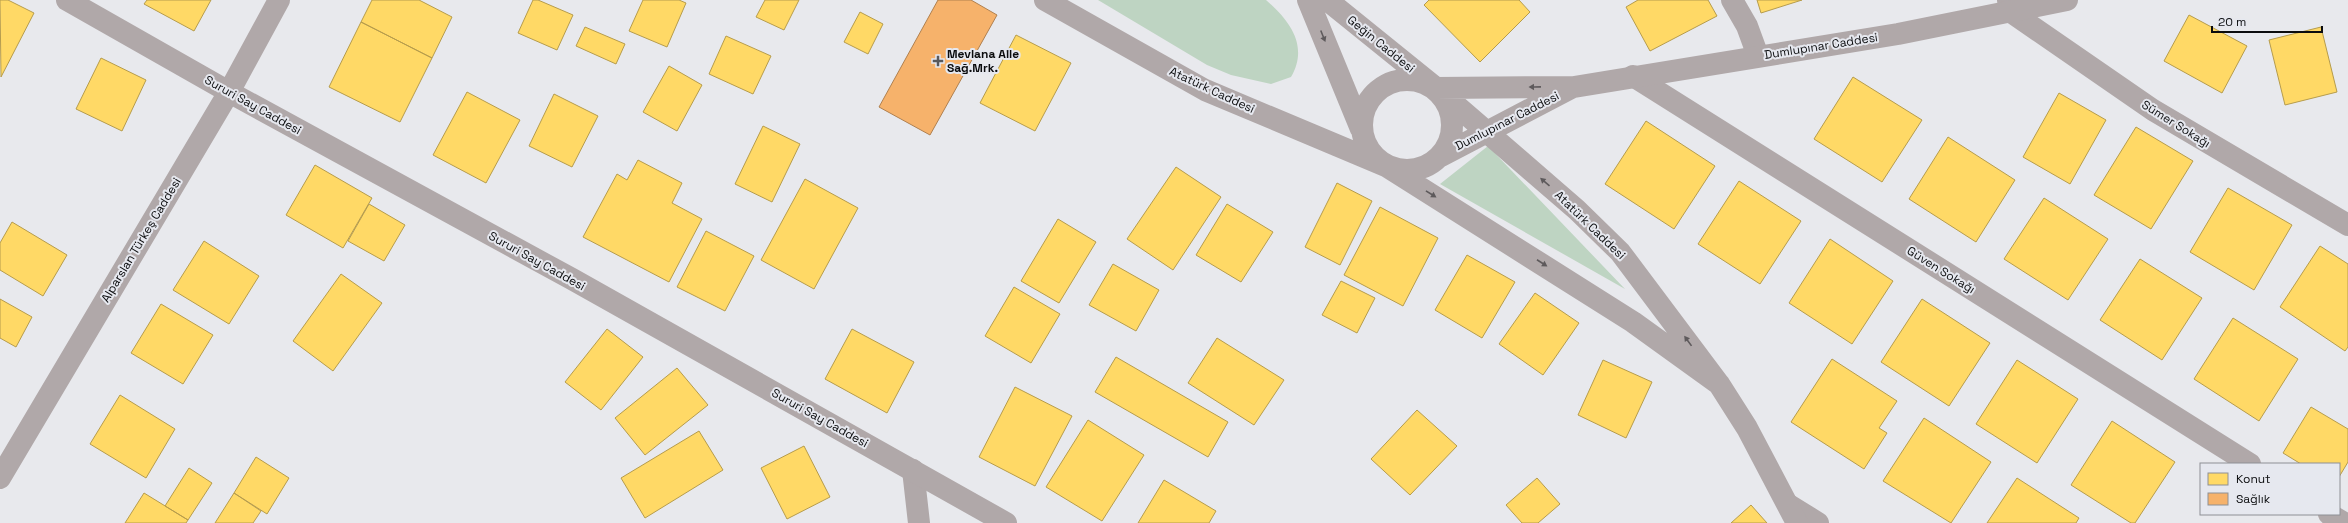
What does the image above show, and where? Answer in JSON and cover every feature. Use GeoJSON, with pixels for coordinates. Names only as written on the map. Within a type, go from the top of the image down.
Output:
{"type":"FeatureCollection","features":[{"type":"Feature","properties":{"kind":"street","name":"Sururi Say Caddesi"},"geometry":{"type":"LineString","coordinates":[[67,0],[229,92],[572,279],[1006,523]]}},
{"type":"Feature","properties":{"kind":"street","name":"Alparslan Türkeş Caddesi"},"geometry":{"type":"LineString","coordinates":[[0,478],[229,92],[279,0]]}},
{"type":"Feature","properties":{"kind":"street","name":"Atatürk Caddesi"},"geometry":{"type":"LineString","coordinates":[[1045,0],[1205,90],[1386,166],[1400,170],[1415,170],[1429,165],[1441,156]]}},
{"type":"Feature","properties":{"kind":"street"},"geometry":{"type":"LineString","coordinates":[[1308,0],[1361,129]]}},
{"type":"Feature","properties":{"kind":"street","name":"Geğin Caddesi"},"geometry":{"type":"LineString","coordinates":[[1327,0],[1436,88]]}},
{"type":"Feature","properties":{"kind":"street"},"geometry":{"type":"LineString","coordinates":[[1732,0],[1747,26],[1758,56]]}},
{"type":"Feature","properties":{"kind":"street","name":"Dumlupınar Caddesi"},"geometry":{"type":"LineString","coordinates":[[1436,88],[1574,87],[1633,76],[1898,34],[2009,6],[2067,0]]}},
{"type":"Feature","properties":{"kind":"street","name":"Sümer Sokağı"},"geometry":{"type":"LineString","coordinates":[[2009,6],[2152,110],[2348,225]]}},
{"type":"Feature","properties":{"kind":"street","name":"Güven Sokağı"},"geometry":{"type":"LineString","coordinates":[[1633,76],[2248,463]]}},
{"type":"Feature","properties":{"kind":"street","name":"Atatürk Caddesi"},"geometry":{"type":"LineString","coordinates":[[1719,384],[1633,322],[1374,157],[1365,144],[1361,129],[1362,114],[1368,100],[1379,88],[1392,81],[1408,79],[1420,81],[1436,88],[1577,210],[1620,252],[1719,384],[1747,428],[1793,514]]}},
{"type":"Feature","properties":{"kind":"street","name":"Dumlupınar Caddesi"},"geometry":{"type":"LineString","coordinates":[[1441,156],[1574,87]]}},
{"type":"Feature","properties":{"kind":"street"},"geometry":{"type":"LineString","coordinates":[[1436,88],[1446,101],[1452,115],[1452,130],[1449,143],[1441,156]]}},
{"type":"Feature","properties":{"kind":"street"},"geometry":{"type":"LineString","coordinates":[[913,470],[919,523]]}},
{"type":"Feature","properties":{"kind":"street"},"geometry":{"type":"LineString","coordinates":[[1793,514],[1818,523]]}},
{"type":"Feature","properties":{"kind":"street"},"geometry":{"type":"LineString","coordinates":[[2331,515],[2344,523]]}},
{"type":"Feature","properties":{"kind":"green space"},"geometry":{"type":"Polygon","coordinates":[[[1098,0],[1266,0],[1283,17],[1294,35],[1298,55],[1296,66],[1291,77],[1271,84],[1231,75],[1207,65],[1098,0]]]}},
{"type":"Feature","properties":{"kind":"green space"},"geometry":{"type":"Polygon","coordinates":[[[1488,146],[1625,289],[1440,184],[1488,146]]]}},
{"type":"Feature","properties":{"kind":"building: Konut"},"geometry":{"type":"Polygon","coordinates":[[[0,0],[8,0],[34,13],[1,77],[0,0]]]}},
{"type":"Feature","properties":{"kind":"building: Konut"},"geometry":{"type":"Polygon","coordinates":[[[147,0],[211,0],[194,31],[144,4],[147,0]]]}},
{"type":"Feature","properties":{"kind":"building: Konut"},"geometry":{"type":"Polygon","coordinates":[[[372,0],[419,0],[452,17],[432,58],[361,22],[372,0]]]}},
{"type":"Feature","properties":{"kind":"building: Konut"},"geometry":{"type":"Polygon","coordinates":[[[533,0],[538,0],[573,15],[557,50],[518,33],[533,0]]]}},
{"type":"Feature","properties":{"kind":"building: Konut"},"geometry":{"type":"Polygon","coordinates":[[[643,0],[679,0],[686,3],[667,47],[629,31],[643,0]]]}},
{"type":"Feature","properties":{"kind":"building: Konut"},"geometry":{"type":"Polygon","coordinates":[[[765,0],[799,0],[784,30],[756,17],[765,0]]]}},
{"type":"Feature","properties":{"kind":"building: Konut"},"geometry":{"type":"Polygon","coordinates":[[[1429,0],[1519,0],[1530,12],[1480,62],[1424,5],[1429,0]]]}},
{"type":"Feature","properties":{"kind":"building: Konut"},"geometry":{"type":"Polygon","coordinates":[[[1638,0],[1708,0],[1717,16],[1650,51],[1626,7],[1638,0]]]}},
{"type":"Feature","properties":{"kind":"building: Konut"},"geometry":{"type":"Polygon","coordinates":[[[1757,0],[1802,0],[1761,13],[1757,0]]]}},
{"type":"Feature","properties":{"kind":"building: Konut"},"geometry":{"type":"Polygon","coordinates":[[[860,12],[883,24],[868,54],[844,42],[860,12]]]}},
{"type":"Feature","properties":{"kind":"building: Konut"},"geometry":{"type":"Polygon","coordinates":[[[2189,15],[2247,46],[2222,93],[2164,61],[2189,15]]]}},
{"type":"Feature","properties":{"kind":"building: Konut"},"geometry":{"type":"Polygon","coordinates":[[[361,22],[432,58],[400,122],[329,87],[361,22]]]}},
{"type":"Feature","properties":{"kind":"building: Konut"},"geometry":{"type":"Polygon","coordinates":[[[585,27],[625,44],[616,64],[576,46],[585,27]]]}},
{"type":"Feature","properties":{"kind":"building: Konut"},"geometry":{"type":"Polygon","coordinates":[[[2321,27],[2337,92],[2285,105],[2269,40],[2321,27]]]}},
{"type":"Feature","properties":{"kind":"building: Konut"},"geometry":{"type":"Polygon","coordinates":[[[1016,35],[1071,63],[1035,131],[980,103],[1016,35]]]}},
{"type":"Feature","properties":{"kind":"building: Konut"},"geometry":{"type":"Polygon","coordinates":[[[726,36],[771,56],[753,94],[709,74],[726,36]]]}},
{"type":"Feature","properties":{"kind":"building: Konut"},"geometry":{"type":"Polygon","coordinates":[[[101,58],[146,80],[122,131],[76,109],[101,58]]]}},
{"type":"Feature","properties":{"kind":"building: Konut"},"geometry":{"type":"Polygon","coordinates":[[[669,66],[702,85],[677,131],[643,112],[669,66]]]}},
{"type":"Feature","properties":{"kind":"building: Konut"},"geometry":{"type":"Polygon","coordinates":[[[1853,77],[1922,120],[1882,182],[1814,139],[1853,77]]]}},
{"type":"Feature","properties":{"kind":"building: Konut"},"geometry":{"type":"Polygon","coordinates":[[[467,92],[520,120],[486,183],[433,155],[467,92]]]}},
{"type":"Feature","properties":{"kind":"building: Konut"},"geometry":{"type":"Polygon","coordinates":[[[2059,93],[2106,120],[2070,184],[2023,157],[2059,93]]]}},
{"type":"Feature","properties":{"kind":"building: Konut"},"geometry":{"type":"Polygon","coordinates":[[[554,94],[598,116],[572,167],[529,146],[554,94]]]}},
{"type":"Feature","properties":{"kind":"building: Konut"},"geometry":{"type":"Polygon","coordinates":[[[1646,121],[1715,166],[1674,229],[1605,184],[1646,121]]]}},
{"type":"Feature","properties":{"kind":"building: Konut"},"geometry":{"type":"Polygon","coordinates":[[[763,126],[800,144],[772,202],[735,184],[763,126]]]}},
{"type":"Feature","properties":{"kind":"building: Konut"},"geometry":{"type":"Polygon","coordinates":[[[2136,127],[2193,161],[2151,229],[2094,195],[2136,127]]]}},
{"type":"Feature","properties":{"kind":"building: Konut"},"geometry":{"type":"Polygon","coordinates":[[[1948,137],[2015,180],[1976,242],[1909,199],[1948,137]]]}},
{"type":"Feature","properties":{"kind":"building: Konut"},"geometry":{"type":"Polygon","coordinates":[[[638,160],[682,183],[672,203],[702,219],[669,282],[583,237],[617,174],[627,180],[638,160]]]}},
{"type":"Feature","properties":{"kind":"building: Konut"},"geometry":{"type":"Polygon","coordinates":[[[315,165],[372,198],[343,248],[286,215],[315,165]]]}},
{"type":"Feature","properties":{"kind":"building: Konut"},"geometry":{"type":"Polygon","coordinates":[[[1176,167],[1221,197],[1173,270],[1127,239],[1176,167]]]}},
{"type":"Feature","properties":{"kind":"building: Konut"},"geometry":{"type":"Polygon","coordinates":[[[805,179],[858,208],[814,289],[761,260],[805,179]]]}},
{"type":"Feature","properties":{"kind":"building: Konut"},"geometry":{"type":"Polygon","coordinates":[[[1739,181],[1801,221],[1760,284],[1698,244],[1739,181]]]}},
{"type":"Feature","properties":{"kind":"building: Konut"},"geometry":{"type":"Polygon","coordinates":[[[1337,183],[1372,201],[1340,265],[1305,247],[1337,183]]]}},
{"type":"Feature","properties":{"kind":"building: Konut"},"geometry":{"type":"Polygon","coordinates":[[[2228,188],[2292,225],[2254,290],[2190,252],[2228,188]]]}},
{"type":"Feature","properties":{"kind":"building: Konut"},"geometry":{"type":"Polygon","coordinates":[[[2044,198],[2108,239],[2068,300],[2004,259],[2044,198]]]}},
{"type":"Feature","properties":{"kind":"building: Konut"},"geometry":{"type":"Polygon","coordinates":[[[369,204],[405,225],[384,261],[348,241],[369,204]]]}},
{"type":"Feature","properties":{"kind":"building: Konut"},"geometry":{"type":"Polygon","coordinates":[[[1227,204],[1273,232],[1241,282],[1196,255],[1227,204]]]}},
{"type":"Feature","properties":{"kind":"building: Konut"},"geometry":{"type":"Polygon","coordinates":[[[1380,207],[1438,238],[1403,306],[1344,275],[1380,207]]]}},
{"type":"Feature","properties":{"kind":"building: Konut"},"geometry":{"type":"Polygon","coordinates":[[[1058,219],[1096,242],[1059,303],[1021,281],[1058,219]]]}},
{"type":"Feature","properties":{"kind":"building: Konut"},"geometry":{"type":"Polygon","coordinates":[[[12,222],[67,255],[43,296],[0,270],[0,243],[12,222]]]}},
{"type":"Feature","properties":{"kind":"building: Konut"},"geometry":{"type":"Polygon","coordinates":[[[706,231],[754,256],[725,311],[677,287],[706,231]]]}},
{"type":"Feature","properties":{"kind":"building: Konut"},"geometry":{"type":"Polygon","coordinates":[[[1830,239],[1893,281],[1852,344],[1789,303],[1830,239]]]}},
{"type":"Feature","properties":{"kind":"building: Konut"},"geometry":{"type":"Polygon","coordinates":[[[204,241],[259,276],[229,324],[173,290],[204,241]]]}},
{"type":"Feature","properties":{"kind":"building: Konut"},"geometry":{"type":"Polygon","coordinates":[[[2320,246],[2348,264],[2348,347],[2345,351],[2280,307],[2320,246]]]}},
{"type":"Feature","properties":{"kind":"building: Konut"},"geometry":{"type":"Polygon","coordinates":[[[1467,255],[1515,282],[1482,338],[1435,310],[1467,255]]]}},
{"type":"Feature","properties":{"kind":"building: Konut"},"geometry":{"type":"Polygon","coordinates":[[[2140,259],[2202,298],[2162,360],[2100,320],[2140,259]]]}},
{"type":"Feature","properties":{"kind":"building: Konut"},"geometry":{"type":"Polygon","coordinates":[[[1113,264],[1159,290],[1136,331],[1089,305],[1113,264]]]}},
{"type":"Feature","properties":{"kind":"building: Konut"},"geometry":{"type":"Polygon","coordinates":[[[341,274],[382,303],[333,371],[293,341],[341,274]]]}},
{"type":"Feature","properties":{"kind":"building: Konut"},"geometry":{"type":"Polygon","coordinates":[[[1341,281],[1375,298],[1357,333],[1322,315],[1341,281]]]}},
{"type":"Feature","properties":{"kind":"building: Konut"},"geometry":{"type":"Polygon","coordinates":[[[1014,287],[1060,314],[1031,363],[985,336],[1014,287]]]}},
{"type":"Feature","properties":{"kind":"building: Konut"},"geometry":{"type":"Polygon","coordinates":[[[1535,293],[1579,323],[1543,375],[1499,344],[1535,293]]]}},
{"type":"Feature","properties":{"kind":"building: Konut"},"geometry":{"type":"Polygon","coordinates":[[[0,299],[32,317],[16,347],[0,338],[0,299]]]}},
{"type":"Feature","properties":{"kind":"building: Konut"},"geometry":{"type":"Polygon","coordinates":[[[1922,299],[1990,343],[1949,406],[1881,362],[1922,299]]]}},
{"type":"Feature","properties":{"kind":"building: Konut"},"geometry":{"type":"Polygon","coordinates":[[[161,304],[213,335],[183,384],[131,353],[161,304]]]}},
{"type":"Feature","properties":{"kind":"building: Konut"},"geometry":{"type":"Polygon","coordinates":[[[2233,318],[2298,359],[2259,421],[2194,379],[2233,318]]]}},
{"type":"Feature","properties":{"kind":"building: Konut"},"geometry":{"type":"Polygon","coordinates":[[[607,329],[643,357],[601,410],[565,382],[607,329]]]}},
{"type":"Feature","properties":{"kind":"building: Konut"},"geometry":{"type":"Polygon","coordinates":[[[852,329],[914,362],[887,413],[825,379],[852,329]]]}},
{"type":"Feature","properties":{"kind":"building: Konut"},"geometry":{"type":"Polygon","coordinates":[[[1217,338],[1284,380],[1254,425],[1188,383],[1217,338]]]}},
{"type":"Feature","properties":{"kind":"building: Konut"},"geometry":{"type":"Polygon","coordinates":[[[1116,357],[1228,422],[1208,457],[1095,392],[1116,357]]]}},
{"type":"Feature","properties":{"kind":"building: Konut"},"geometry":{"type":"Polygon","coordinates":[[[1832,359],[1897,401],[1879,428],[1887,433],[1864,469],[1791,422],[1832,359]]]}},
{"type":"Feature","properties":{"kind":"building: Konut"},"geometry":{"type":"Polygon","coordinates":[[[1603,360],[1652,382],[1626,438],[1578,415],[1603,360]]]}},
{"type":"Feature","properties":{"kind":"building: Konut"},"geometry":{"type":"Polygon","coordinates":[[[2017,360],[2078,399],[2037,463],[1976,424],[2017,360]]]}},
{"type":"Feature","properties":{"kind":"building: Konut"},"geometry":{"type":"Polygon","coordinates":[[[677,368],[708,405],[645,455],[615,418],[677,368]]]}},
{"type":"Feature","properties":{"kind":"building: Konut"},"geometry":{"type":"Polygon","coordinates":[[[1015,387],[1072,416],[1035,486],[979,457],[1015,387]]]}},
{"type":"Feature","properties":{"kind":"building: Konut"},"geometry":{"type":"Polygon","coordinates":[[[120,395],[175,429],[146,478],[90,444],[120,395]]]}},
{"type":"Feature","properties":{"kind":"building: Konut"},"geometry":{"type":"Polygon","coordinates":[[[2311,407],[2348,429],[2348,462],[2340,475],[2340,463],[2299,463],[2283,453],[2311,407]]]}},
{"type":"Feature","properties":{"kind":"building: Konut"},"geometry":{"type":"Polygon","coordinates":[[[1417,410],[1457,446],[1410,495],[1371,459],[1417,410]]]}},
{"type":"Feature","properties":{"kind":"building: Konut"},"geometry":{"type":"Polygon","coordinates":[[[1924,418],[1991,462],[1951,523],[1883,481],[1924,418]]]}},
{"type":"Feature","properties":{"kind":"building: Konut"},"geometry":{"type":"Polygon","coordinates":[[[1088,420],[1144,455],[1102,521],[1046,487],[1088,420]]]}},
{"type":"Feature","properties":{"kind":"building: Konut"},"geometry":{"type":"Polygon","coordinates":[[[2112,421],[2175,462],[2135,523],[2131,523],[2071,485],[2112,421]]]}},
{"type":"Feature","properties":{"kind":"building: Konut"},"geometry":{"type":"Polygon","coordinates":[[[699,431],[723,470],[645,518],[621,478],[699,431]]]}},
{"type":"Feature","properties":{"kind":"building: Konut"},"geometry":{"type":"Polygon","coordinates":[[[804,446],[830,497],[787,519],[761,468],[804,446]]]}},
{"type":"Feature","properties":{"kind":"building: Konut"},"geometry":{"type":"Polygon","coordinates":[[[256,457],[289,478],[267,514],[234,493],[256,457]]]}},
{"type":"Feature","properties":{"kind":"building: Konut"},"geometry":{"type":"Polygon","coordinates":[[[189,468],[212,483],[188,520],[165,506],[189,468]]]}},
{"type":"Feature","properties":{"kind":"building: Konut"},"geometry":{"type":"Polygon","coordinates":[[[1537,478],[1560,504],[1538,523],[1522,523],[1506,505],[1537,478]]]}},
{"type":"Feature","properties":{"kind":"building: Konut"},"geometry":{"type":"Polygon","coordinates":[[[2017,478],[2079,518],[2076,523],[1987,523],[2017,478]]]}},
{"type":"Feature","properties":{"kind":"building: Konut"},"geometry":{"type":"Polygon","coordinates":[[[1164,480],[1216,511],[1209,523],[1138,523],[1164,480]]]}},
{"type":"Feature","properties":{"kind":"building: Konut"},"geometry":{"type":"Polygon","coordinates":[[[144,493],[188,520],[186,523],[125,523],[144,493]]]}},
{"type":"Feature","properties":{"kind":"building: Konut"},"geometry":{"type":"Polygon","coordinates":[[[234,493],[261,511],[253,523],[215,523],[234,493]]]}},
{"type":"Feature","properties":{"kind":"building: Konut"},"geometry":{"type":"Polygon","coordinates":[[[1751,505],[1767,523],[1731,523],[1751,505]]]}},
{"type":"Feature","properties":{"kind":"building: Sağlık","name":"Mevlana Aile Sağ.Mrk."},"geometry":{"type":"Polygon","coordinates":[[[938,0],[971,0],[997,15],[930,135],[879,107],[938,0]]]}},
{"type":"Feature","properties":{"kind":"place","name":"Mevlana Aile Sağ.Mrk."},"geometry":{"type":"Point","coordinates":[938,61]}}]}
